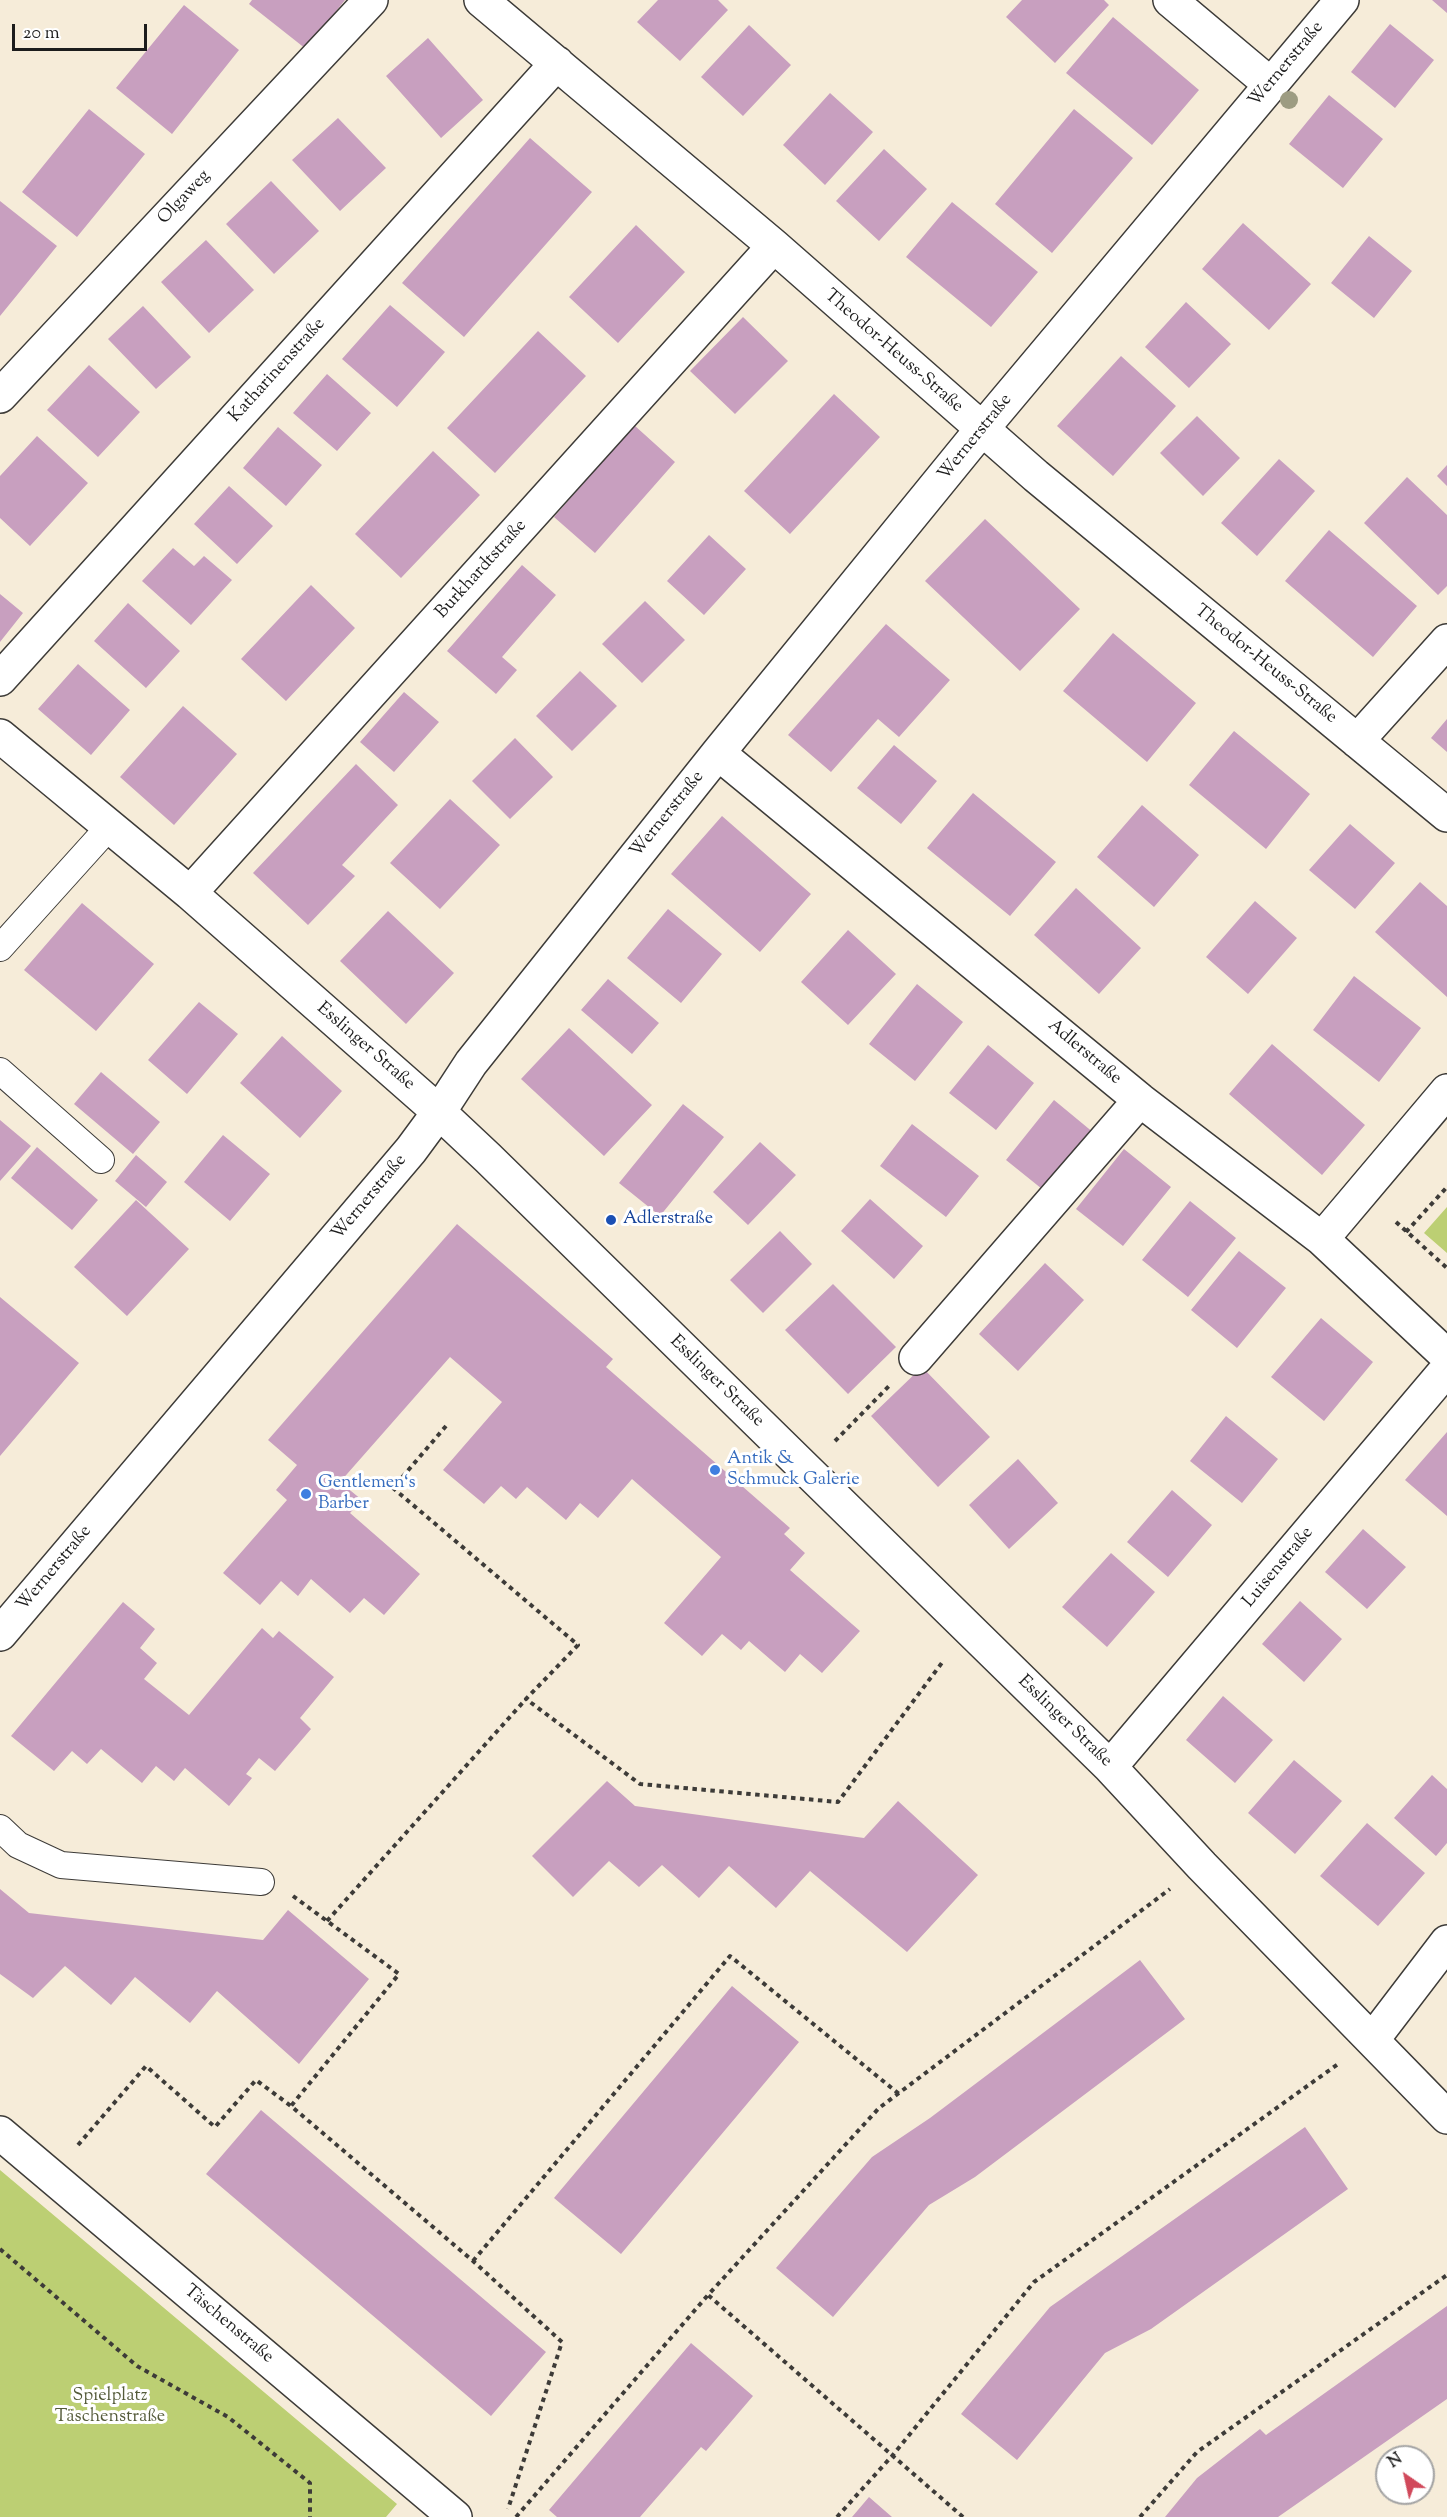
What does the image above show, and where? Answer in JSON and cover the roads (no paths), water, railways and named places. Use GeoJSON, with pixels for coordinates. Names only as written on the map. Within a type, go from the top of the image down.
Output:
{"type":"FeatureCollection","features":[{"type":"Feature","properties":{"kind":"street","name":"Olgaweg"},"geometry":{"type":"LineString","coordinates":[[0,396],[371,0]]}},
{"type":"Feature","properties":{"kind":"street","name":"Theodor-Heuss-Straße"},"geometry":{"type":"LineString","coordinates":[[481,0],[774,246],[982,429],[1447,815]]}},
{"type":"Feature","properties":{"kind":"street"},"geometry":{"type":"LineString","coordinates":[[1170,0],[1270,84]]}},
{"type":"Feature","properties":{"kind":"street","name":"Wernerstraße"},"geometry":{"type":"LineString","coordinates":[[0,1634],[411,1150],[471,1063],[718,753],[982,429],[1342,0]]}},
{"type":"Feature","properties":{"kind":"street","name":"Katharinenstraße"},"geometry":{"type":"LineString","coordinates":[[0,679],[557,63]]}},
{"type":"Feature","properties":{"kind":"street","name":"Burkhardtstraße"},"geometry":{"type":"LineString","coordinates":[[190,893],[774,246]]}},
{"type":"Feature","properties":{"kind":"street"},"geometry":{"type":"LineString","coordinates":[[1358,741],[1447,641]]}},
{"type":"Feature","properties":{"kind":"street","name":"Esslinger Straße"},"geometry":{"type":"LineString","coordinates":[[0,736],[190,893],[439,1112],[1110,1767],[1202,1866],[1373,2038],[1447,2117]]}},
{"type":"Feature","properties":{"kind":"street","name":"Adlerstraße"},"geometry":{"type":"LineString","coordinates":[[718,753],[1140,1100],[1322,1239],[1447,1356]]}},
{"type":"Feature","properties":{"kind":"street"},"geometry":{"type":"LineString","coordinates":[[1322,1239],[1447,1091]]}},
{"type":"Feature","properties":{"kind":"street"},"geometry":{"type":"LineString","coordinates":[[916,1358],[1140,1100]]}},
{"type":"Feature","properties":{"kind":"street","name":"Luisenstraße"},"geometry":{"type":"LineString","coordinates":[[1110,1767],[1447,1369]]}},
{"type":"Feature","properties":{"kind":"street"},"geometry":{"type":"LineString","coordinates":[[1373,2038],[1447,1941]]}},
{"type":"Feature","properties":{"kind":"street","name":"Täschenstraße"},"geometry":{"type":"LineString","coordinates":[[0,2133],[444,2514]]}},
{"type":"Feature","properties":{"kind":"lane"},"geometry":{"type":"LineString","coordinates":[[0,948],[109,826]]}},
{"type":"Feature","properties":{"kind":"lane"},"geometry":{"type":"LineString","coordinates":[[0,1071],[101,1160]]}},
{"type":"Feature","properties":{"kind":"lane"},"geometry":{"type":"LineString","coordinates":[[0,1828],[18,1845],[61,1865],[261,1882]]}},
{"type":"Feature","properties":{"kind":"place","name":"Adlerstraße"},"geometry":{"type":"Point","coordinates":[611,1220]}},
{"type":"Feature","properties":{"kind":"place","name":"Antik & Schmuck Galerie"},"geometry":{"type":"Point","coordinates":[715,1470]}},
{"type":"Feature","properties":{"kind":"place","name":"Gentlemen‘s Barber"},"geometry":{"type":"Point","coordinates":[306,1494]}},
{"type":"Feature","properties":{"kind":"park label","name":"Spielplatz Täschenstraße"},"geometry":{"type":"Point","coordinates":[110,2407]}}]}
